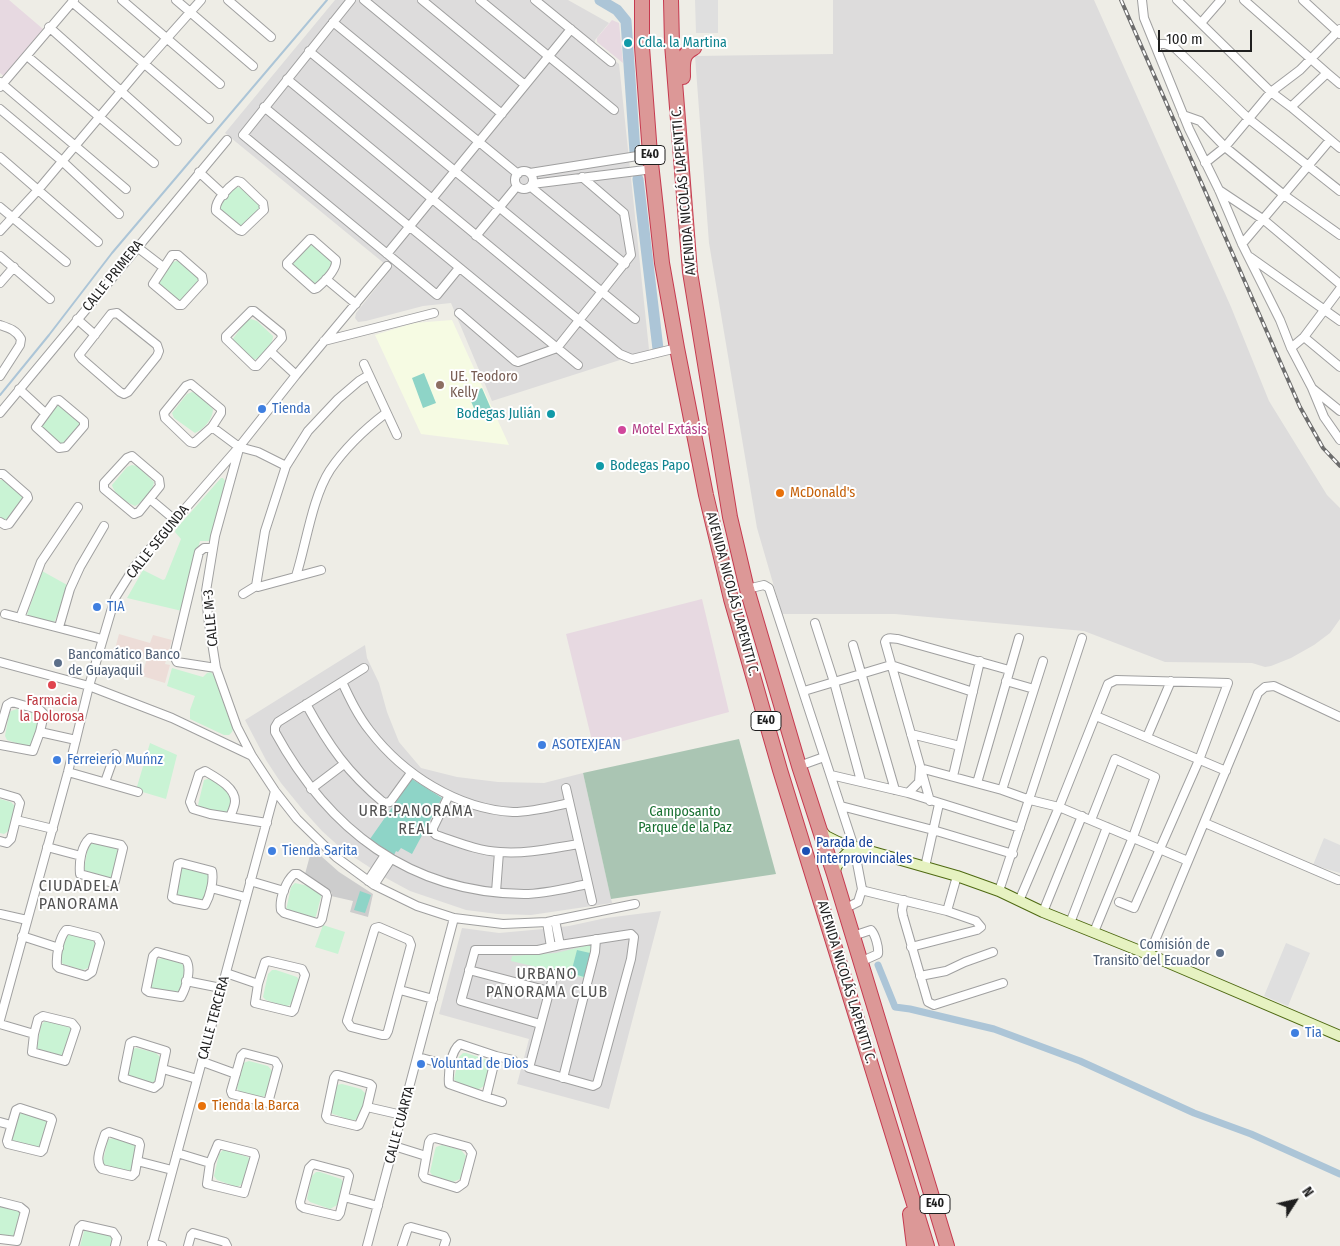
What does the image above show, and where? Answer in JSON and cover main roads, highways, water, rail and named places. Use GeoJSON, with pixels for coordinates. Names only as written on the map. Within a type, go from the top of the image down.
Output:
{"type":"FeatureCollection","features":[{"type":"Feature","properties":{"kind":"highway","name":"AVENIDA NICOLÁS LAPENTTI C."},"geometry":{"type":"LineString","coordinates":[[642,0],[642,47],[650,154],[662,263],[676,348],[706,495],[731,599],[780,770],[904,1171]]}},
{"type":"Feature","properties":{"kind":"highway","name":"AVENIDA NICOLÁS LAPENTTI C."},"geometry":{"type":"LineString","coordinates":[[671,0],[672,44],[690,272],[730,517],[747,589],[798,766],[834,874],[948,1246]]}},
{"type":"Feature","properties":{"kind":"highway"},"geometry":{"type":"LineString","coordinates":[[685,217],[683,60],[688,51],[694,48]]}},
{"type":"Feature","properties":{"kind":"highway"},"geometry":{"type":"LineString","coordinates":[[904,1171],[914,1246]]}},
{"type":"Feature","properties":{"kind":"highway","name":"E40"},"geometry":{"type":"LineString","coordinates":[[904,1171],[927,1246]]}},
{"type":"Feature","properties":{"kind":"waterway"},"geometry":{"type":"LineString","coordinates":[[0,395],[112,253],[327,0]]}},
{"type":"Feature","properties":{"kind":"waterway"},"geometry":{"type":"LineString","coordinates":[[600,0],[617,10],[626,21],[635,152]]}},
{"type":"Feature","properties":{"kind":"waterway"},"geometry":{"type":"LineString","coordinates":[[638,179],[658,349]]}},
{"type":"Feature","properties":{"kind":"waterway"},"geometry":{"type":"LineString","coordinates":[[878,965],[895,1007],[994,1029],[1080,1061],[1194,1113],[1251,1134],[1340,1174]]}},
{"type":"Feature","properties":{"kind":"railway"},"geometry":{"type":"LineString","coordinates":[[1121,0],[1300,407],[1323,448],[1340,466]]}},
{"type":"Feature","properties":{"kind":"place","name":"Cdla. la Martina"},"geometry":{"type":"Point","coordinates":[628,43]}},
{"type":"Feature","properties":{"kind":"place","name":"UE. Teodoro Kelly"},"geometry":{"type":"Point","coordinates":[440,385]}},
{"type":"Feature","properties":{"kind":"place","name":"Tienda"},"geometry":{"type":"Point","coordinates":[262,409]}},
{"type":"Feature","properties":{"kind":"place","name":"Bodegas Julián"},"geometry":{"type":"Point","coordinates":[551,414]}},
{"type":"Feature","properties":{"kind":"place","name":"Motel Extásis"},"geometry":{"type":"Point","coordinates":[622,430]}},
{"type":"Feature","properties":{"kind":"place","name":"Bodegas Papo"},"geometry":{"type":"Point","coordinates":[600,466]}},
{"type":"Feature","properties":{"kind":"place","name":"McDonald's"},"geometry":{"type":"Point","coordinates":[780,493]}},
{"type":"Feature","properties":{"kind":"place","name":"TIA"},"geometry":{"type":"Point","coordinates":[97,607]}},
{"type":"Feature","properties":{"kind":"place","name":"Bancomático Banco de Guayaquil"},"geometry":{"type":"Point","coordinates":[58,663]}},
{"type":"Feature","properties":{"kind":"place","name":"Farmacia la Dolorosa"},"geometry":{"type":"Point","coordinates":[52,685]}},
{"type":"Feature","properties":{"kind":"place","name":"ASOTEXJEAN"},"geometry":{"type":"Point","coordinates":[542,745]}},
{"type":"Feature","properties":{"kind":"place","name":"Ferreierio Muńnz"},"geometry":{"type":"Point","coordinates":[57,760]}},
{"type":"Feature","properties":{"kind":"place","name":"Tienda Sarita"},"geometry":{"type":"Point","coordinates":[272,851]}},
{"type":"Feature","properties":{"kind":"place","name":"Parada de interprovinciales"},"geometry":{"type":"Point","coordinates":[806,851]}},
{"type":"Feature","properties":{"kind":"place","name":"Comisión de Transito del Ecuador"},"geometry":{"type":"Point","coordinates":[1220,953]}},
{"type":"Feature","properties":{"kind":"place","name":"Tia"},"geometry":{"type":"Point","coordinates":[1295,1033]}},
{"type":"Feature","properties":{"kind":"place","name":"Voluntad de Dios"},"geometry":{"type":"Point","coordinates":[421,1064]}},
{"type":"Feature","properties":{"kind":"place","name":"Tienda la Barca"},"geometry":{"type":"Point","coordinates":[202,1106]}},
{"type":"Feature","properties":{"kind":"district","name":"URB.PANORAMA REAL"},"geometry":{"type":"Point","coordinates":[416,821]}},
{"type":"Feature","properties":{"kind":"district","name":"CIUDADELA PANORAMA"},"geometry":{"type":"Point","coordinates":[79,896]}},
{"type":"Feature","properties":{"kind":"district","name":"URBANO PANORAMA CLUB"},"geometry":{"type":"Point","coordinates":[547,984]}},
{"type":"Feature","properties":{"kind":"park label","name":"Camposanto Parque de la Paz"},"geometry":{"type":"Point","coordinates":[685,820]}}]}
